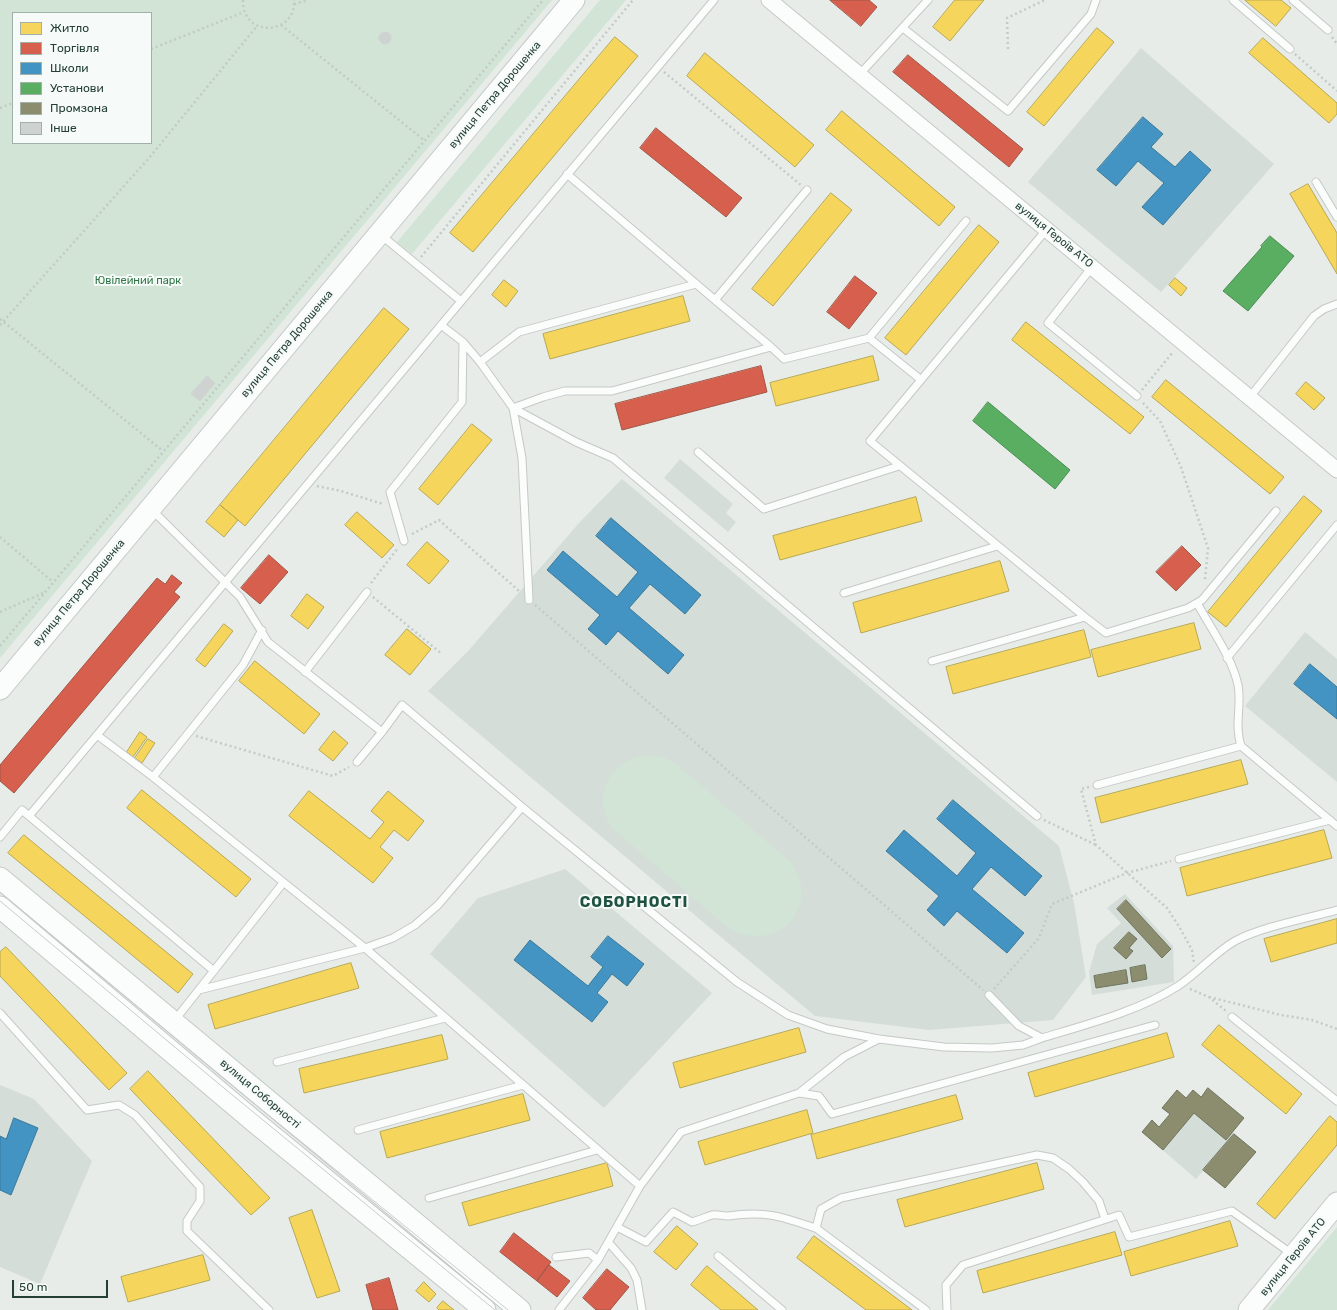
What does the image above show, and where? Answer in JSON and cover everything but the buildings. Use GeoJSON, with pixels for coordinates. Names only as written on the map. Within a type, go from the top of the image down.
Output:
{"type":"FeatureCollection","features":[{"type":"Feature","properties":{"kind":"main road","name":"вулиця Петра Дорошенка"},"geometry":{"type":"LineString","coordinates":[[0,688],[574,0]]}},
{"type":"Feature","properties":{"kind":"main road","name":"вулиця Соборності"},"geometry":{"type":"LineString","coordinates":[[0,878],[520,1310]]}},
{"type":"Feature","properties":{"kind":"main road"},"geometry":{"type":"LineString","coordinates":[[0,907],[256,1123],[486,1310]]}},
{"type":"Feature","properties":{"kind":"main road","name":"вулиця Героїв АТО"},"geometry":{"type":"LineString","coordinates":[[1249,1310],[1337,1203]]}},
{"type":"Feature","properties":{"kind":"street","name":"вулиця Героїв АТО"},"geometry":{"type":"LineString","coordinates":[[770,0],[858,75],[1182,340],[1337,470]]}},
{"type":"Feature","properties":{"kind":"lane"},"geometry":{"type":"LineString","coordinates":[[29,816],[714,0]]}},
{"type":"Feature","properties":{"kind":"lane"},"geometry":{"type":"LineString","coordinates":[[858,75],[928,0]]}},
{"type":"Feature","properties":{"kind":"lane"},"geometry":{"type":"LineString","coordinates":[[903,28],[1008,111],[1091,14],[1096,0]]}},
{"type":"Feature","properties":{"kind":"lane"},"geometry":{"type":"LineString","coordinates":[[1233,0],[1290,49]]}},
{"type":"Feature","properties":{"kind":"lane"},"geometry":{"type":"LineString","coordinates":[[1293,0],[1328,30]]}},
{"type":"Feature","properties":{"kind":"lane"},"geometry":{"type":"LineString","coordinates":[[567,174],[784,359],[869,338],[966,221]]}},
{"type":"Feature","properties":{"kind":"lane"},"geometry":{"type":"LineString","coordinates":[[1316,182],[1337,217]]}},
{"type":"Feature","properties":{"kind":"lane"},"geometry":{"type":"LineString","coordinates":[[715,300],[807,190]]}},
{"type":"Feature","properties":{"kind":"lane"},"geometry":{"type":"LineString","coordinates":[[1047,229],[870,441],[997,546],[1106,633],[1188,608],[1202,600],[1276,511]]}},
{"type":"Feature","properties":{"kind":"lane"},"geometry":{"type":"LineString","coordinates":[[379,234],[461,301]]}},
{"type":"Feature","properties":{"kind":"lane"},"geometry":{"type":"LineString","coordinates":[[1092,266],[1048,324],[1137,396]]}},
{"type":"Feature","properties":{"kind":"lane"},"geometry":{"type":"LineString","coordinates":[[480,362],[519,332],[696,284]]}},
{"type":"Feature","properties":{"kind":"lane"},"geometry":{"type":"LineString","coordinates":[[1250,397],[1314,316],[1324,309],[1337,304]]}},
{"type":"Feature","properties":{"kind":"lane"},"geometry":{"type":"LineString","coordinates":[[441,325],[463,342],[480,362],[513,408],[522,458],[529,600]]}},
{"type":"Feature","properties":{"kind":"lane"},"geometry":{"type":"LineString","coordinates":[[869,338],[920,380]]}},
{"type":"Feature","properties":{"kind":"lane"},"geometry":{"type":"LineString","coordinates":[[404,541],[390,492],[462,402],[463,342]]}},
{"type":"Feature","properties":{"kind":"lane"},"geometry":{"type":"LineString","coordinates":[[513,408],[565,391],[612,391],[771,348]]}},
{"type":"Feature","properties":{"kind":"lane"},"geometry":{"type":"LineString","coordinates":[[513,408],[576,442],[613,458],[1037,816]]}},
{"type":"Feature","properties":{"kind":"lane"},"geometry":{"type":"LineString","coordinates":[[698,452],[764,509],[899,466]]}},
{"type":"Feature","properties":{"kind":"lane"},"geometry":{"type":"LineString","coordinates":[[150,508],[240,597],[262,630],[268,642],[382,732]]}},
{"type":"Feature","properties":{"kind":"lane"},"geometry":{"type":"LineString","coordinates":[[1227,658],[1337,525]]}},
{"type":"Feature","properties":{"kind":"lane"},"geometry":{"type":"LineString","coordinates":[[844,592],[997,546]]}},
{"type":"Feature","properties":{"kind":"lane"},"geometry":{"type":"LineString","coordinates":[[305,672],[368,592]]}},
{"type":"Feature","properties":{"kind":"lane"},"geometry":{"type":"LineString","coordinates":[[1197,603],[1227,658],[1239,687],[1237,734],[1241,746],[1337,826]]}},
{"type":"Feature","properties":{"kind":"lane"},"geometry":{"type":"LineString","coordinates":[[932,661],[1085,617]]}},
{"type":"Feature","properties":{"kind":"lane"},"geometry":{"type":"LineString","coordinates":[[153,777],[243,665],[262,630]]}},
{"type":"Feature","properties":{"kind":"lane"},"geometry":{"type":"LineString","coordinates":[[357,762],[402,705],[522,806],[737,982],[788,1015],[827,1029],[879,1039],[944,1047],[992,1048],[1023,1045],[1109,1017],[1177,986],[1235,941],[1257,933],[1337,910]]}},
{"type":"Feature","properties":{"kind":"lane"},"geometry":{"type":"LineString","coordinates":[[98,735],[153,777],[365,948],[640,1186]]}},
{"type":"Feature","properties":{"kind":"lane"},"geometry":{"type":"LineString","coordinates":[[1097,785],[1241,746]]}},
{"type":"Feature","properties":{"kind":"lane"},"geometry":{"type":"LineString","coordinates":[[199,990],[365,948],[393,938],[415,925],[438,905],[522,806]]}},
{"type":"Feature","properties":{"kind":"lane"},"geometry":{"type":"LineString","coordinates":[[0,837],[22,810],[214,971]]}},
{"type":"Feature","properties":{"kind":"lane"},"geometry":{"type":"LineString","coordinates":[[1179,859],[1330,820]]}},
{"type":"Feature","properties":{"kind":"lane"},"geometry":{"type":"LineString","coordinates":[[173,1022],[283,883]]}},
{"type":"Feature","properties":{"kind":"lane"},"geometry":{"type":"LineString","coordinates":[[989,994],[1019,1026],[1042,1038]]}},
{"type":"Feature","properties":{"kind":"lane"},"geometry":{"type":"LineString","coordinates":[[0,1013],[87,1110],[120,1105],[135,1115],[200,1187],[200,1201],[187,1221],[187,1231],[269,1310]]}},
{"type":"Feature","properties":{"kind":"lane"},"geometry":{"type":"LineString","coordinates":[[1232,1017],[1337,1101]]}},
{"type":"Feature","properties":{"kind":"lane"},"geometry":{"type":"LineString","coordinates":[[277,1062],[445,1018]]}},
{"type":"Feature","properties":{"kind":"lane"},"geometry":{"type":"LineString","coordinates":[[799,1092],[820,1096],[832,1114],[1155,1025]]}},
{"type":"Feature","properties":{"kind":"lane"},"geometry":{"type":"LineString","coordinates":[[559,1310],[598,1260],[640,1186],[680,1132],[799,1092],[844,1058],[879,1039]]}},
{"type":"Feature","properties":{"kind":"lane"},"geometry":{"type":"LineString","coordinates":[[358,1130],[523,1086]]}},
{"type":"Feature","properties":{"kind":"lane"},"geometry":{"type":"LineString","coordinates":[[428,1198],[597,1150]]}},
{"type":"Feature","properties":{"kind":"lane"},"geometry":{"type":"LineString","coordinates":[[818,1229],[816,1228],[821,1209],[841,1198],[1038,1155],[1053,1158],[1068,1168],[1083,1182],[1099,1201],[1105,1219]]}},
{"type":"Feature","properties":{"kind":"lane"},"geometry":{"type":"LineString","coordinates":[[947,1310],[946,1285],[962,1265],[1119,1215],[1129,1237],[1232,1211],[1294,1255]]}},
{"type":"Feature","properties":{"kind":"lane"},"geometry":{"type":"LineString","coordinates":[[617,1227],[646,1242],[673,1212],[692,1222],[714,1215],[726,1216],[742,1213],[766,1214],[785,1218],[818,1229],[926,1310]]}},
{"type":"Feature","properties":{"kind":"lane"},"geometry":{"type":"LineString","coordinates":[[609,1243],[634,1274],[637,1280],[642,1310]]}},
{"type":"Feature","properties":{"kind":"lane"},"geometry":{"type":"LineString","coordinates":[[556,1257],[590,1253],[598,1260]]}},
{"type":"Feature","properties":{"kind":"lane"},"geometry":{"type":"LineString","coordinates":[[718,1256],[782,1310]]}},
{"type":"Feature","properties":{"kind":"path"},"geometry":{"type":"LineString","coordinates":[[242,0],[244,12],[252,23],[257,26],[269,28],[281,25],[292,13],[294,0]]}},
{"type":"Feature","properties":{"kind":"path"},"geometry":{"type":"LineString","coordinates":[[294,4],[308,0]]}},
{"type":"Feature","properties":{"kind":"path"},"geometry":{"type":"LineString","coordinates":[[0,646],[543,0]]}},
{"type":"Feature","properties":{"kind":"path"},"geometry":{"type":"LineString","coordinates":[[416,264],[633,0]]}},
{"type":"Feature","properties":{"kind":"path"},"geometry":{"type":"LineString","coordinates":[[1008,49],[1007,18],[1045,0]]}},
{"type":"Feature","properties":{"kind":"path"},"geometry":{"type":"LineString","coordinates":[[152,49],[244,12]]}},
{"type":"Feature","properties":{"kind":"path"},"geometry":{"type":"LineString","coordinates":[[281,25],[425,141]]}},
{"type":"Feature","properties":{"kind":"path"},"geometry":{"type":"LineString","coordinates":[[0,325],[149,158],[257,26]]}},
{"type":"Feature","properties":{"kind":"path"},"geometry":{"type":"LineString","coordinates":[[1290,49],[1337,91]]}},
{"type":"Feature","properties":{"kind":"path"},"geometry":{"type":"LineString","coordinates":[[657,67],[807,190]]}},
{"type":"Feature","properties":{"kind":"path"},"geometry":{"type":"LineString","coordinates":[[0,108],[12,103]]}},
{"type":"Feature","properties":{"kind":"path"},"geometry":{"type":"LineString","coordinates":[[0,319],[163,451]]}},
{"type":"Feature","properties":{"kind":"path"},"geometry":{"type":"LineString","coordinates":[[1182,340],[1137,396],[1160,421],[1181,467],[1208,548],[1204,590],[1197,603]]}},
{"type":"Feature","properties":{"kind":"path"},"geometry":{"type":"LineString","coordinates":[[308,484],[341,491],[395,509]]}},
{"type":"Feature","properties":{"kind":"path"},"geometry":{"type":"LineString","coordinates":[[410,535],[439,520],[529,600],[989,994],[1039,938],[1052,904],[1127,873],[1179,859]]}},
{"type":"Feature","properties":{"kind":"path"},"geometry":{"type":"LineString","coordinates":[[0,537],[54,582]]}},
{"type":"Feature","properties":{"kind":"path"},"geometry":{"type":"LineString","coordinates":[[404,541],[372,581],[368,592],[442,654]]}},
{"type":"Feature","properties":{"kind":"path"},"geometry":{"type":"LineString","coordinates":[[0,612],[46,592]]}},
{"type":"Feature","properties":{"kind":"path"},"geometry":{"type":"LineString","coordinates":[[188,733],[333,776],[357,762]]}},
{"type":"Feature","properties":{"kind":"path"},"geometry":{"type":"LineString","coordinates":[[1096,845],[1081,789],[1097,785]]}},
{"type":"Feature","properties":{"kind":"path"},"geometry":{"type":"LineString","coordinates":[[1037,816],[1096,845],[1166,908],[1180,928],[1192,950],[1196,972]]}},
{"type":"Feature","properties":{"kind":"path"},"geometry":{"type":"LineString","coordinates":[[1177,986],[1194,990],[1209,997],[1281,1015],[1312,1020],[1337,1029]]}},
{"type":"Feature","properties":{"kind":"path"},"geometry":{"type":"LineString","coordinates":[[1209,997],[1232,1017]]}},
{"type":"Feature","properties":{"kind":"shaded area"},"geometry":{"type":"Polygon","coordinates":[[[1141,48],[1274,164],[1161,292],[1028,182],[1141,48]]]}},
{"type":"Feature","properties":{"kind":"shaded area"},"geometry":{"type":"Polygon","coordinates":[[[680,459],[733,504],[726,513],[736,522],[728,532],[664,478],[680,459]]]}},
{"type":"Feature","properties":{"kind":"shaded area"},"geometry":{"type":"Polygon","coordinates":[[[622,479],[1059,846],[1074,903],[1086,977],[1053,1020],[929,1030],[815,1016],[428,691],[469,650],[579,523],[622,479]]]}},
{"type":"Feature","properties":{"kind":"shaded area"},"geometry":{"type":"Polygon","coordinates":[[[1305,632],[1337,659],[1337,782],[1245,706],[1305,632]]]}},
{"type":"Feature","properties":{"kind":"shaded area"},"geometry":{"type":"Polygon","coordinates":[[[565,869],[712,993],[604,1108],[430,954],[478,898],[565,869]]]}},
{"type":"Feature","properties":{"kind":"shaded area"},"geometry":{"type":"Polygon","coordinates":[[[1125,894],[1173,946],[1174,982],[1092,995],[1089,972],[1097,944],[1121,923],[1107,908],[1125,894]]]}},
{"type":"Feature","properties":{"kind":"shaded area"},"geometry":{"type":"Polygon","coordinates":[[[0,1085],[34,1099],[92,1161],[40,1284],[0,1267],[0,1085]]]}},
{"type":"Feature","properties":{"kind":"shaded area"},"geometry":{"type":"Polygon","coordinates":[[[1208,1088],[1244,1118],[1232,1132],[1256,1152],[1225,1188],[1204,1170],[1196,1179],[1142,1132],[1152,1120],[1160,1127],[1170,1115],[1162,1108],[1177,1090],[1186,1098],[1193,1090],[1201,1097],[1208,1088]]]}},
{"type":"Feature","properties":{"kind":"green space","name":"Ювілейний парк"},"geometry":{"type":"Polygon","coordinates":[[[0,0],[552,0],[0,658],[0,0]]]}},
{"type":"Feature","properties":{"kind":"green space"},"geometry":{"type":"Polygon","coordinates":[[[600,0],[626,0],[412,254],[397,242],[600,0]]]}},
{"type":"Feature","properties":{"kind":"green space"},"geometry":{"type":"Polygon","coordinates":[[[642,755],[664,757],[677,765],[792,863],[800,880],[801,896],[798,910],[790,922],[779,931],[764,936],[748,936],[731,930],[613,829],[606,817],[603,805],[603,794],[606,784],[612,774],[620,766],[642,755]]]}},
{"type":"Feature","properties":{"kind":"green space"},"geometry":{"type":"Polygon","coordinates":[[[1337,1227],[1337,1310],[1268,1310],[1337,1227]]]}},
{"type":"Feature","properties":{"kind":"tram line"},"geometry":{"type":"LineString","coordinates":[[0,892],[224,1079],[508,1310]]}},
{"type":"Feature","properties":{"kind":"tram line"},"geometry":{"type":"LineString","coordinates":[[0,901],[219,1084],[495,1310]]}},
{"type":"Feature","properties":{"kind":"district","name":"СОБОРНОСТІ"},"geometry":{"type":"Point","coordinates":[634,903]}}]}
